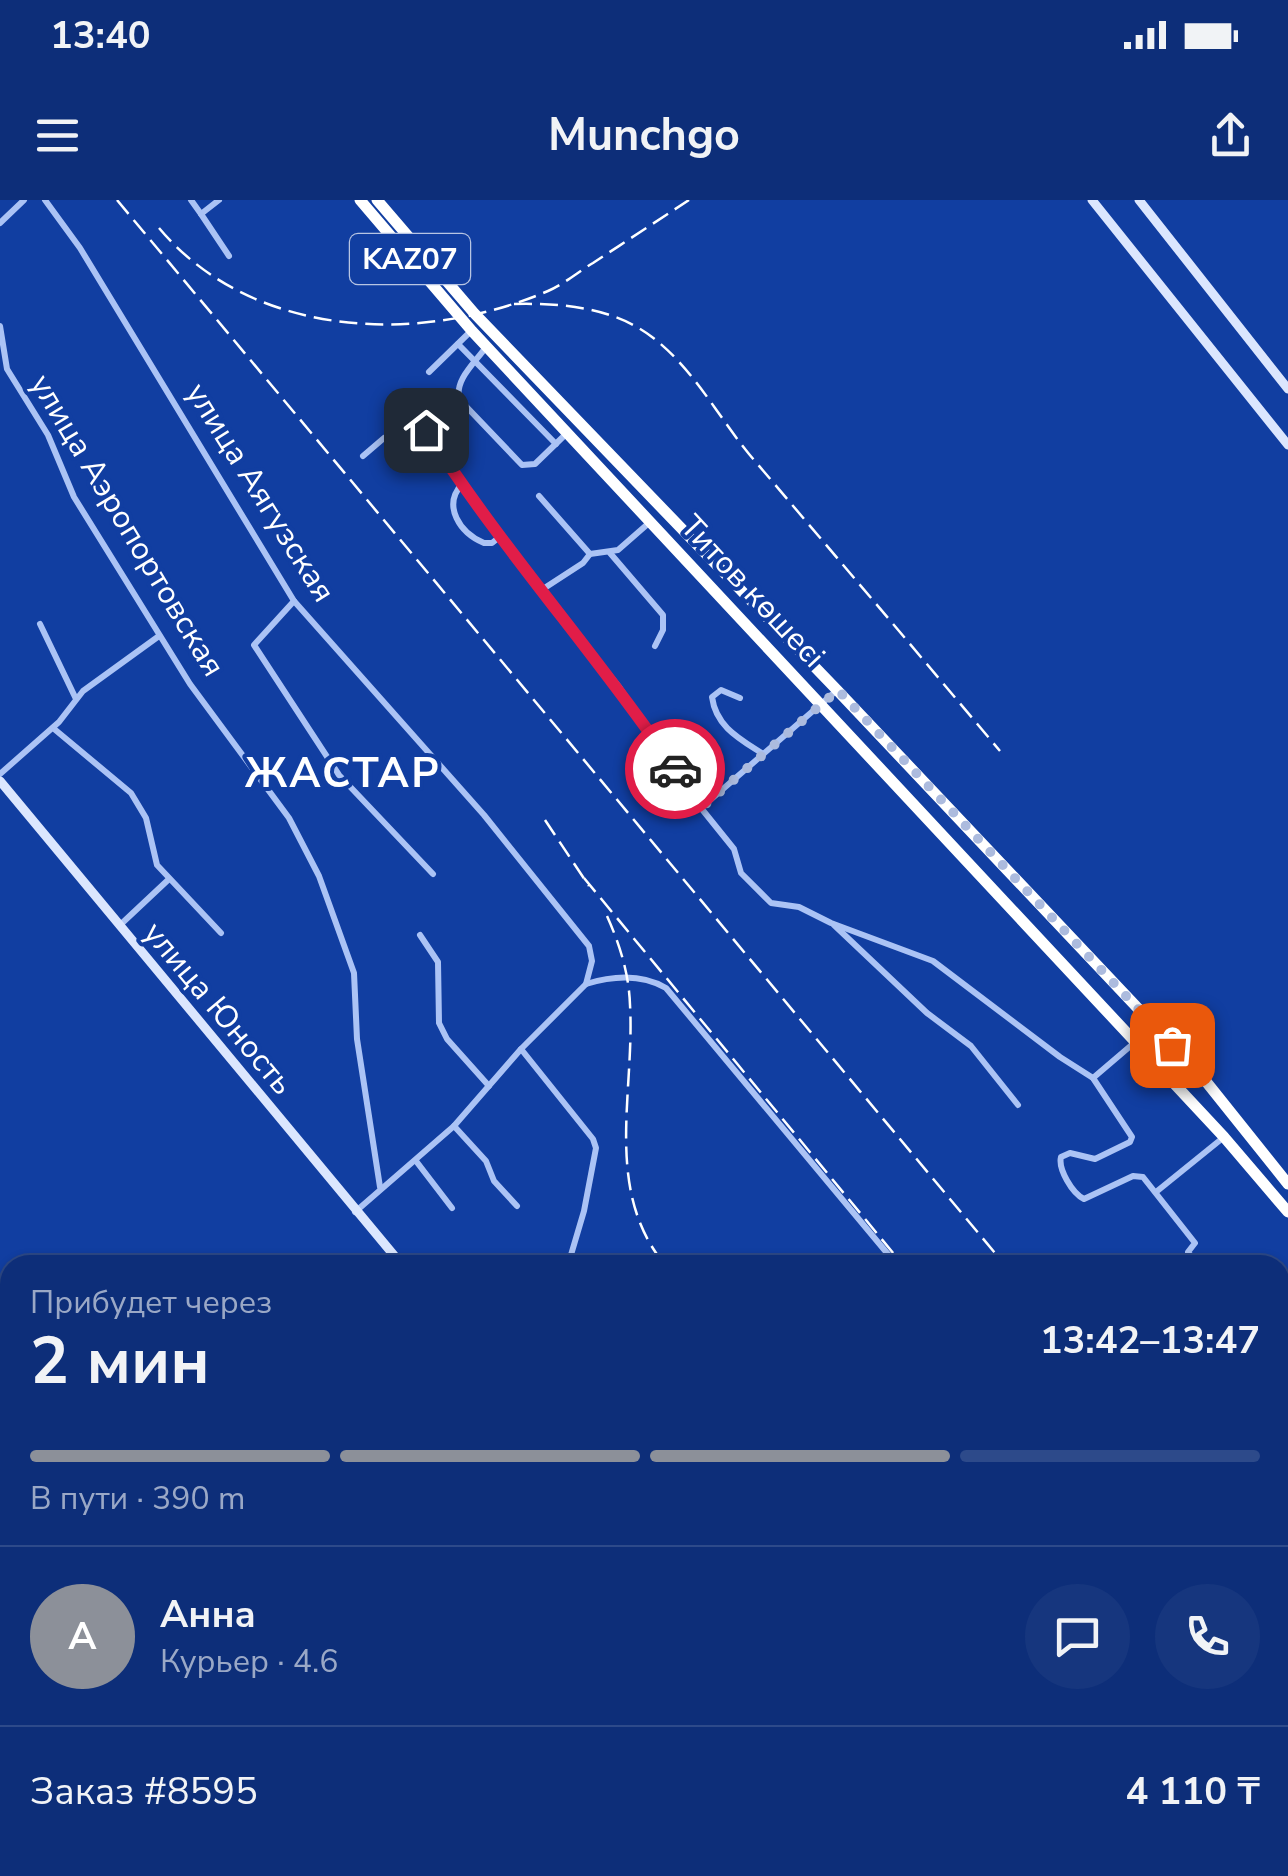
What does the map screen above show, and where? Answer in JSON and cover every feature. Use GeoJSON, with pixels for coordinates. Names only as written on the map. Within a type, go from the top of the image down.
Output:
{"type":"FeatureCollection","features":[{"type":"Feature","properties":{"kind":"highway","name":"Титов көшесі"},"geometry":{"type":"LineString","coordinates":[[360,200],[460,318],[1136,1042],[1288,1212]]}},
{"type":"Feature","properties":{"kind":"highway","name":"Титов көшесі"},"geometry":{"type":"LineString","coordinates":[[376,200],[474,312],[1200,1074],[1288,1184]]}},
{"type":"Feature","properties":{"kind":"street"},"geometry":{"type":"LineString","coordinates":[[0,223],[24,200]]}},
{"type":"Feature","properties":{"kind":"street","name":"улица Аягузская"},"geometry":{"type":"LineString","coordinates":[[45,200],[80,248],[294,601],[484,815],[589,946],[592,961],[586,984]]}},
{"type":"Feature","properties":{"kind":"street"},"geometry":{"type":"LineString","coordinates":[[190,200],[229,256]]}},
{"type":"Feature","properties":{"kind":"street"},"geometry":{"type":"LineString","coordinates":[[201,214],[219,200]]}},
{"type":"Feature","properties":{"kind":"street"},"geometry":{"type":"LineString","coordinates":[[1092,200],[1288,445]]}},
{"type":"Feature","properties":{"kind":"street"},"geometry":{"type":"LineString","coordinates":[[1140,200],[1288,389]]}},
{"type":"Feature","properties":{"kind":"street","name":"улица Аэропортовская"},"geometry":{"type":"LineString","coordinates":[[0,326],[16,388],[48,435],[74,497],[190,684],[289,818],[319,876],[354,973],[357,1039],[380,1187]]}},
{"type":"Feature","properties":{"kind":"street"},"geometry":{"type":"LineString","coordinates":[[429,372],[472,330]]}},
{"type":"Feature","properties":{"kind":"street"},"geometry":{"type":"LineString","coordinates":[[458,344],[556,444]]}},
{"type":"Feature","properties":{"kind":"street"},"geometry":{"type":"LineString","coordinates":[[487,346],[460,382],[458,399],[522,465],[534,464],[567,433]]}},
{"type":"Feature","properties":{"kind":"street"},"geometry":{"type":"LineString","coordinates":[[363,456],[384,438],[412,424],[420,426],[523,568],[619,688],[701,808],[734,849],[740,873],[772,903],[799,906],[831,923],[933,961],[1093,1078],[1132,1137],[1130,1142],[1096,1159],[1070,1153],[1061,1156],[1060,1166],[1080,1199],[1138,1175],[1195,1242],[1188,1252],[1190,1255]]}},
{"type":"Feature","properties":{"kind":"street"},"geometry":{"type":"LineString","coordinates":[[462,484],[454,493],[452,510],[460,524],[484,543],[502,535]]}},
{"type":"Feature","properties":{"kind":"street"},"geometry":{"type":"LineString","coordinates":[[540,496],[590,554]]}},
{"type":"Feature","properties":{"kind":"street"},"geometry":{"type":"LineString","coordinates":[[542,590],[590,554],[618,550],[650,522]]}},
{"type":"Feature","properties":{"kind":"street"},"geometry":{"type":"LineString","coordinates":[[610,553],[663,615],[663,630],[656,646]]}},
{"type":"Feature","properties":{"kind":"street"},"geometry":{"type":"LineString","coordinates":[[294,601],[254,644],[339,775],[433,874]]}},
{"type":"Feature","properties":{"kind":"street"},"geometry":{"type":"LineString","coordinates":[[40,624],[76,699]]}},
{"type":"Feature","properties":{"kind":"street"},"geometry":{"type":"LineString","coordinates":[[0,778],[106,672],[160,636]]}},
{"type":"Feature","properties":{"kind":"street"},"geometry":{"type":"LineString","coordinates":[[740,698],[721,690],[712,697],[726,728],[763,754]]}},
{"type":"Feature","properties":{"kind":"street"},"geometry":{"type":"LineString","coordinates":[[701,808],[838,690]]}},
{"type":"Feature","properties":{"kind":"street"},"geometry":{"type":"LineString","coordinates":[[53,728],[131,793],[146,818],[157,865],[221,932]]}},
{"type":"Feature","properties":{"kind":"street","name":"улица Юность"},"geometry":{"type":"LineString","coordinates":[[0,778],[393,1255]]}},
{"type":"Feature","properties":{"kind":"street"},"geometry":{"type":"LineString","coordinates":[[119,926],[168,880]]}},
{"type":"Feature","properties":{"kind":"street"},"geometry":{"type":"LineString","coordinates":[[831,923],[927,1013],[971,1046],[1018,1105]]}},
{"type":"Feature","properties":{"kind":"street"},"geometry":{"type":"LineString","coordinates":[[420,935],[438,962],[439,1023],[447,1039],[488,1086]]}},
{"type":"Feature","properties":{"kind":"street"},"geometry":{"type":"LineString","coordinates":[[356,1212],[454,1126],[521,1049],[586,984],[650,979],[666,988],[889,1255]]}},
{"type":"Feature","properties":{"kind":"street"},"geometry":{"type":"LineString","coordinates":[[1093,1078],[1136,1042]]}},
{"type":"Feature","properties":{"kind":"street"},"geometry":{"type":"LineString","coordinates":[[521,1049],[594,1139],[596,1148],[584,1211],[571,1255]]}},
{"type":"Feature","properties":{"kind":"street"},"geometry":{"type":"LineString","coordinates":[[454,1126],[486,1161],[494,1182],[517,1206]]}},
{"type":"Feature","properties":{"kind":"street"},"geometry":{"type":"LineString","coordinates":[[1156,1192],[1224,1138]]}},
{"type":"Feature","properties":{"kind":"street"},"geometry":{"type":"LineString","coordinates":[[416,1161],[452,1208]]}},
{"type":"Feature","properties":{"kind":"railway"},"geometry":{"type":"LineString","coordinates":[[117,200],[997,1255]]}},
{"type":"Feature","properties":{"kind":"railway"},"geometry":{"type":"LineString","coordinates":[[159,228],[198,265],[242,293],[290,311],[342,322],[394,324],[447,320],[548,291],[689,200]]}},
{"type":"Feature","properties":{"kind":"railway"},"geometry":{"type":"LineString","coordinates":[[514,304],[568,306],[604,313],[637,327],[667,349],[749,454],[1000,751]]}},
{"type":"Feature","properties":{"kind":"railway"},"geometry":{"type":"LineString","coordinates":[[545,820],[589,886]]}},
{"type":"Feature","properties":{"kind":"railway"},"geometry":{"type":"LineString","coordinates":[[584,878],[895,1255]]}},
{"type":"Feature","properties":{"kind":"railway"},"geometry":{"type":"LineString","coordinates":[[607,916],[623,960],[629,993],[628,1173],[634,1205],[658,1255]]}},
{"type":"Feature","properties":{"kind":"way so far"},"geometry":{"type":"LineString","coordinates":[[675,769],[701,808],[838,690],[1172,1045]]}},
{"type":"Feature","properties":{"kind":"district","name":"ЖАСТАР"},"geometry":{"type":"Point","coordinates":[343,772]}},
{"type":"Feature","properties":{"kind":"route"},"geometry":{"type":"LineString","coordinates":[[426,430],[523,568],[619,688],[675,769]]}}]}
